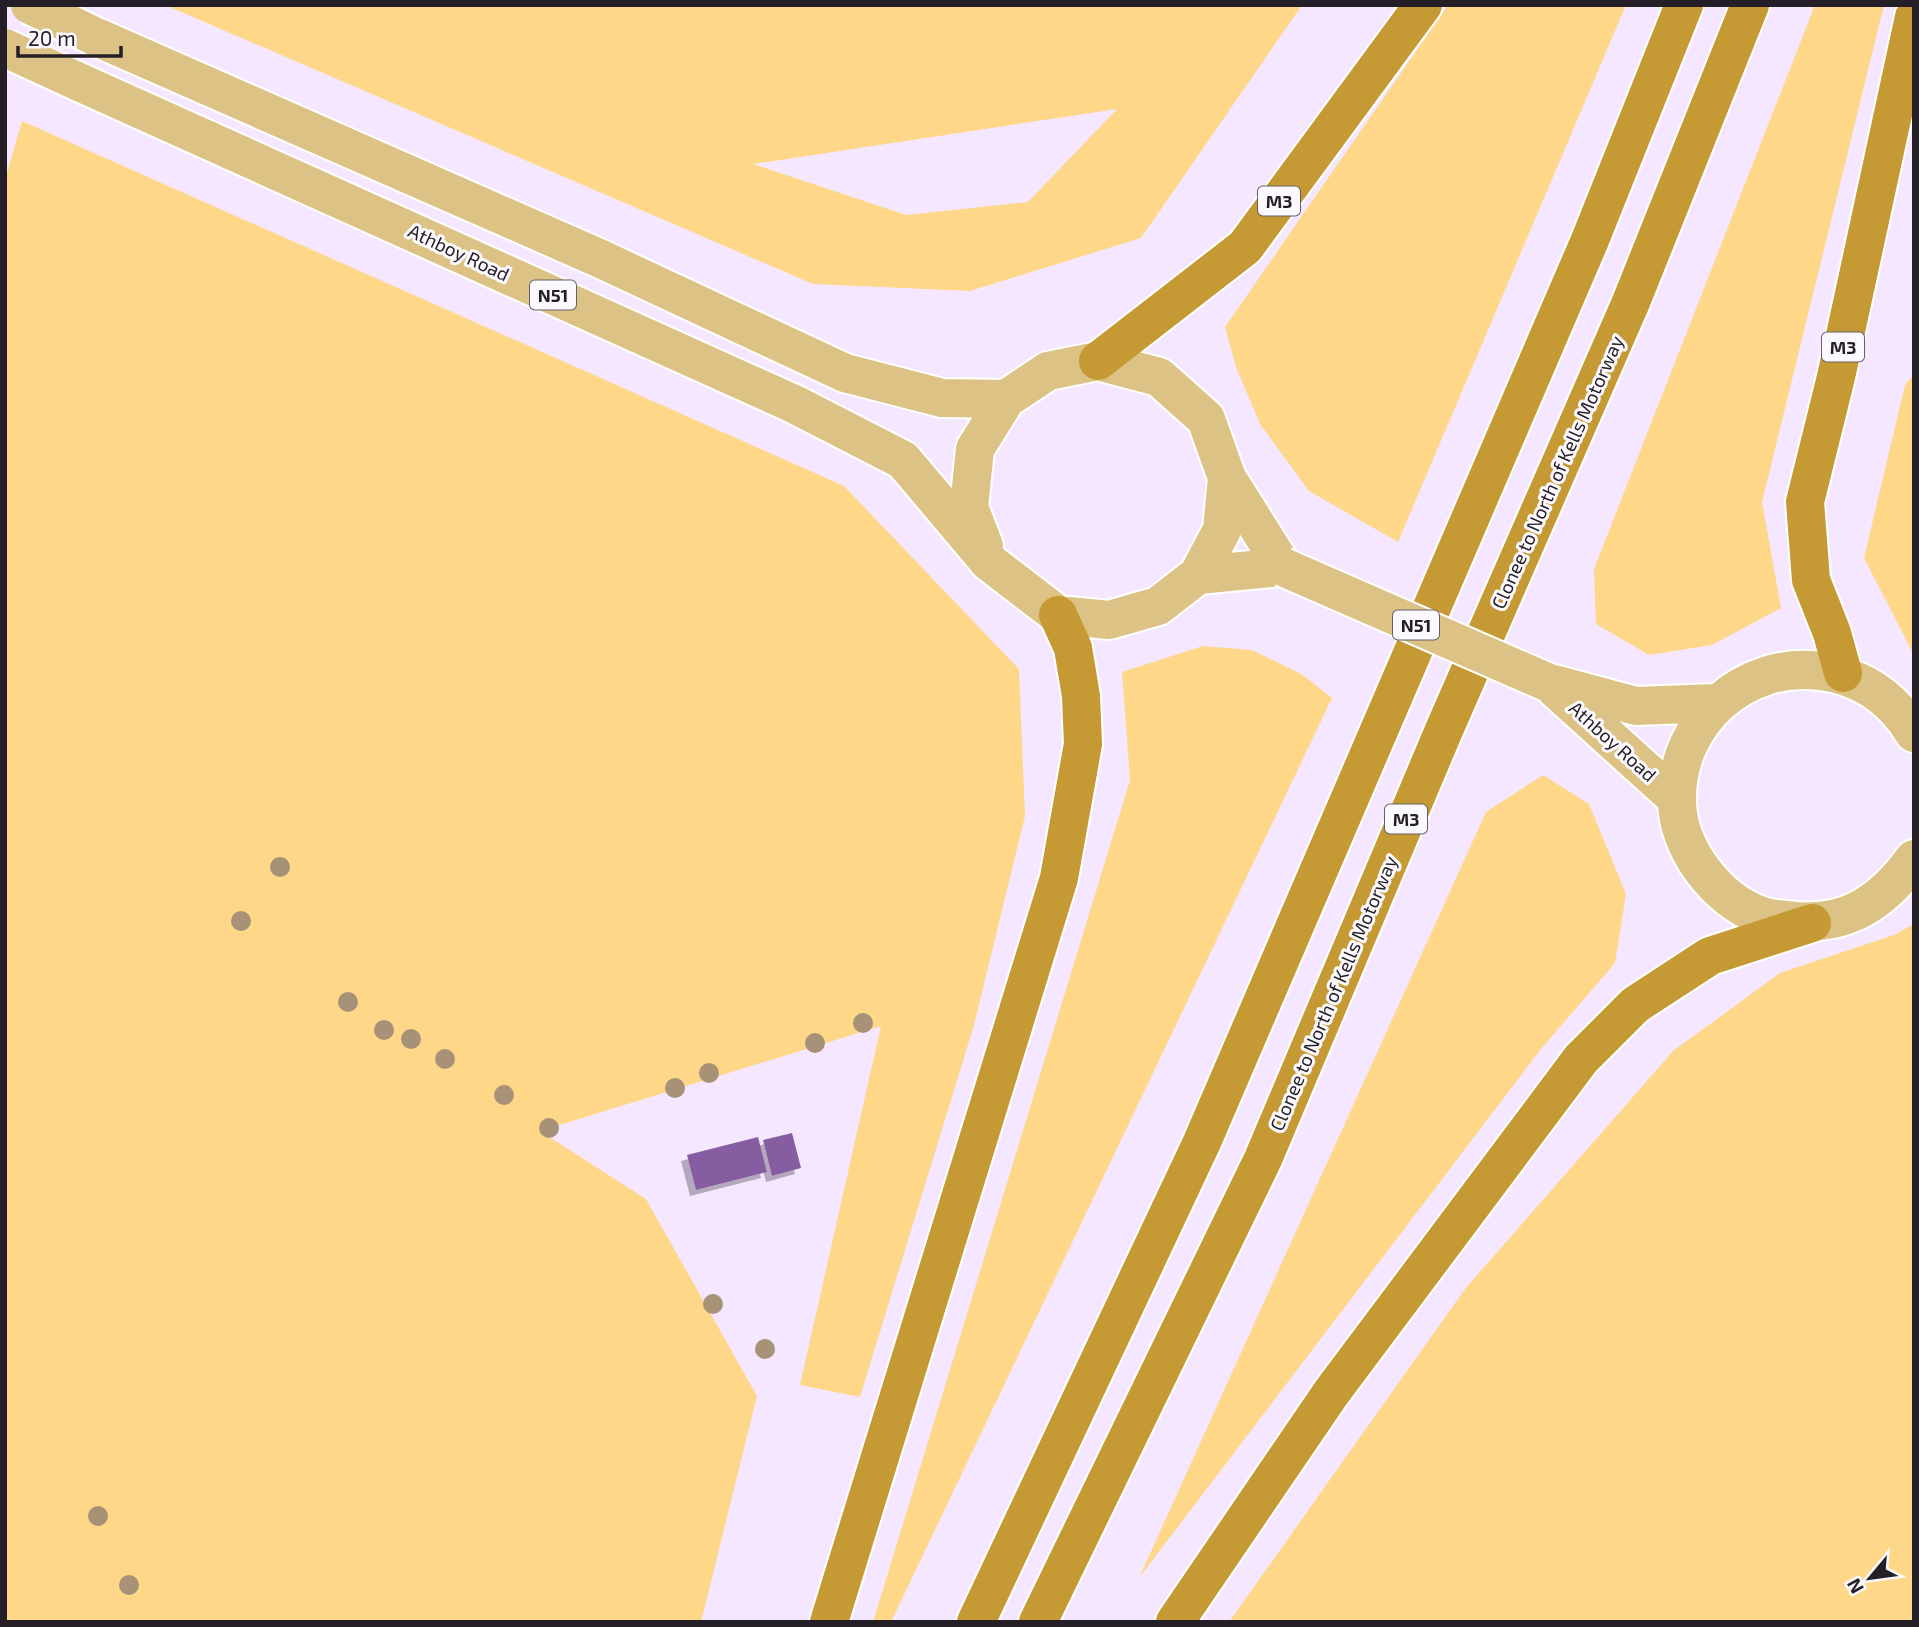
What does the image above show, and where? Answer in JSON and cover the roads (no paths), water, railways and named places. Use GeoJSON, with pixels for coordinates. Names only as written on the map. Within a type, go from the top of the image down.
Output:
{"type":"FeatureCollection","features":[{"type":"Feature","properties":{"kind":"highway","name":"M3"},"geometry":{"type":"LineString","coordinates":[[1098,361],[1245,247],[1423,5]]}},
{"type":"Feature","properties":{"kind":"highway"},"geometry":{"type":"LineString","coordinates":[[976,1622],[1202,1142],[1590,240],[1684,5]]}},
{"type":"Feature","properties":{"kind":"highway","name":"Clonee to North of Kells Motorway"},"geometry":{"type":"LineString","coordinates":[[1038,1622],[1263,1159],[1444,730],[1631,302],[1750,5]]}},
{"type":"Feature","properties":{"kind":"highway","name":"M3"},"geometry":{"type":"LineString","coordinates":[[1843,673],[1832,633],[1811,580],[1805,502],[1836,377],[1914,17]]}},
{"type":"Feature","properties":{"kind":"highway"},"geometry":{"type":"LineString","coordinates":[[829,1622],[1059,878],[1083,744],[1081,696],[1073,648],[1058,614]]}},
{"type":"Feature","properties":{"kind":"highway"},"geometry":{"type":"LineString","coordinates":[[1175,1622],[1331,1394],[1581,1059],[1635,1005],[1710,956],[1812,923]]}},
{"type":"Feature","properties":{"kind":"main road"},"geometry":{"type":"LineString","coordinates":[[30,5],[94,36],[601,259],[845,373],[942,398],[1006,399]]}},
{"type":"Feature","properties":{"kind":"main road","name":"Athboy Road"},"geometry":{"type":"LineString","coordinates":[[5,48],[794,404],[903,460],[989,562],[1058,614]]}},
{"type":"Feature","properties":{"kind":"main road"},"geometry":{"type":"LineString","coordinates":[[989,562],[969,507],[975,449],[1006,399],[1048,371],[1098,361],[1159,377],[1206,419],[1227,478],[1283,567]]}},
{"type":"Feature","properties":{"kind":"main road"},"geometry":{"type":"LineString","coordinates":[[1058,614],[1109,620],[1158,606],[1198,575],[1222,530],[1227,478]]}},
{"type":"Feature","properties":{"kind":"main road","name":"Athboy Road"},"geometry":{"type":"LineString","coordinates":[[1198,575],[1283,567],[1549,683],[1636,706],[1716,703]]}},
{"type":"Feature","properties":{"kind":"main road","name":"Athboy Road"},"geometry":{"type":"LineString","coordinates":[[1843,673],[1798,668],[1754,678],[1716,703],[1686,746],[1676,798],[1688,848],[1718,890],[1762,916],[1812,923],[1856,913],[1893,888],[1914,859]]}},
{"type":"Feature","properties":{"kind":"main road"},"geometry":{"type":"LineString","coordinates":[[1843,673],[1877,690],[1904,716],[1914,733]]}},
{"type":"Feature","properties":{"kind":"main road","name":"Athboy Road"},"geometry":{"type":"LineString","coordinates":[[1549,683],[1676,798]]}}]}
